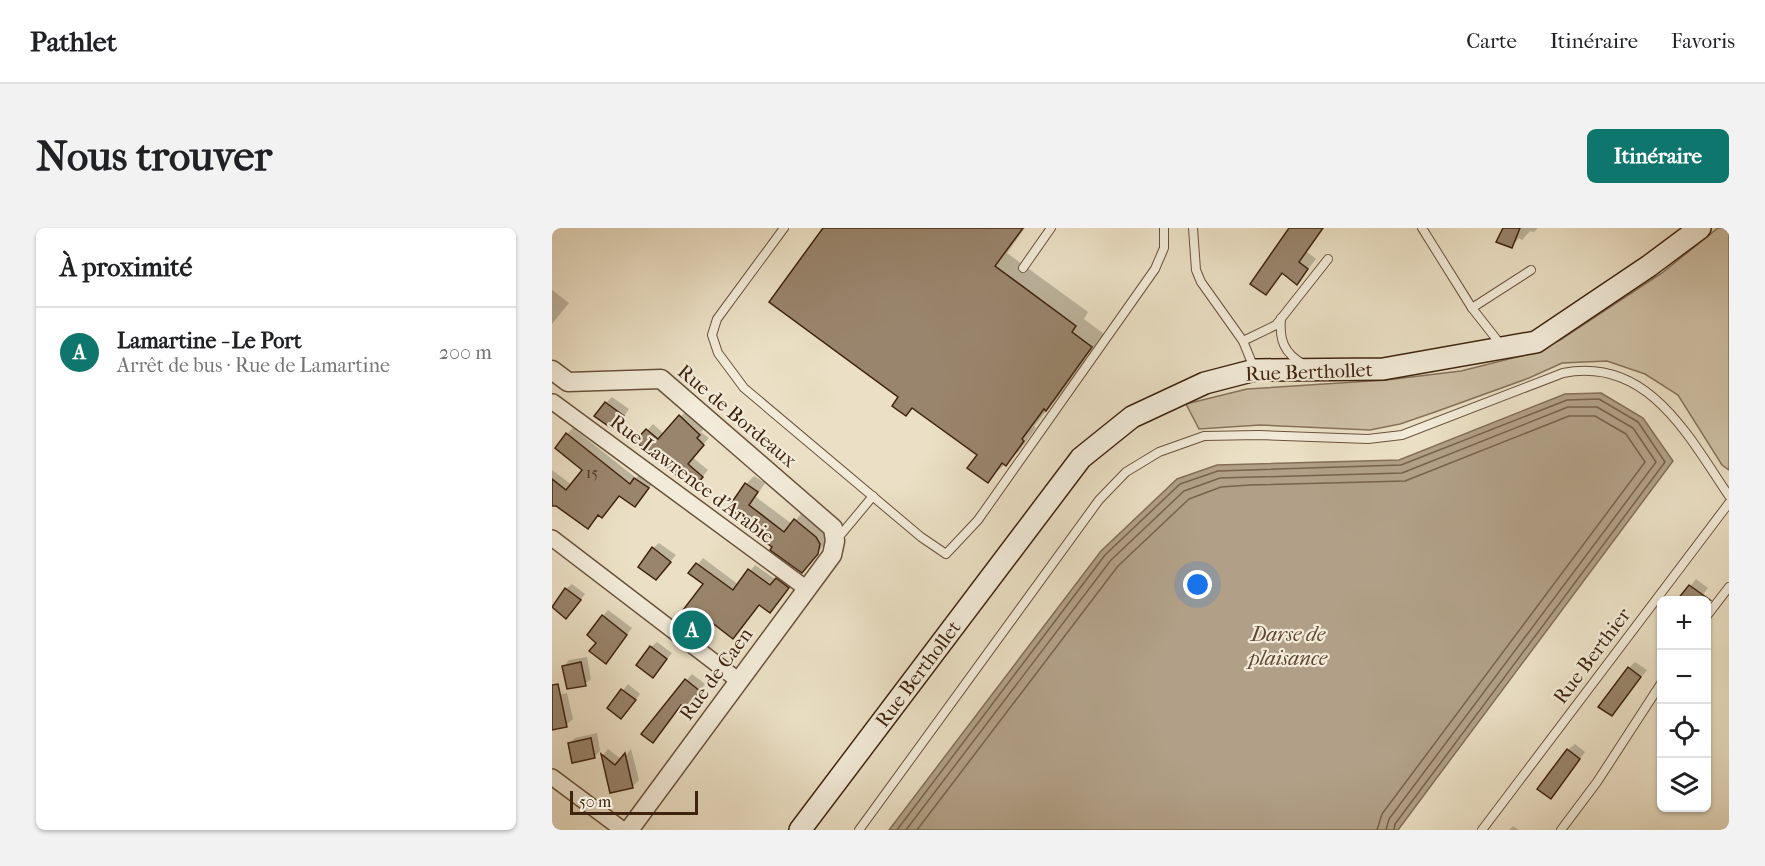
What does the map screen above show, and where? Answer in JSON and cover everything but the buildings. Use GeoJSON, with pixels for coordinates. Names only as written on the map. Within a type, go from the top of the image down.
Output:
{"type":"FeatureCollection","features":[{"type":"Feature","properties":{"kind":"main road","name":"Rue Berthollet"},"geometry":{"type":"LineString","coordinates":[[800,830],[1081,458],[1132,417],[1205,383],[1255,370],[1383,369],[1536,342],[1649,266],[1700,228]]}},
{"type":"Feature","properties":{"kind":"street"},"geometry":{"type":"LineString","coordinates":[[552,370],[568,382],[553,402]]}},
{"type":"Feature","properties":{"kind":"street","name":"Rue de Bordeaux"},"geometry":{"type":"LineString","coordinates":[[568,382],[661,379],[832,528],[835,542]]}},
{"type":"Feature","properties":{"kind":"street","name":"Rue Lawrence d'Arabie"},"geometry":{"type":"LineString","coordinates":[[553,402],[807,590]]}},
{"type":"Feature","properties":{"kind":"street"},"geometry":{"type":"LineString","coordinates":[[552,538],[739,681]]}},
{"type":"Feature","properties":{"kind":"street","name":"Rue de Caen"},"geometry":{"type":"LineString","coordinates":[[629,830],[807,590],[832,555],[835,542]]}},
{"type":"Feature","properties":{"kind":"street"},"geometry":{"type":"LineString","coordinates":[[552,777],[623,830]]}},
{"type":"Feature","properties":{"kind":"lane"},"geometry":{"type":"LineString","coordinates":[[784,228],[717,319],[712,335],[718,353],[744,388],[946,554],[978,520],[1155,269],[1164,248],[1164,228]]}},
{"type":"Feature","properties":{"kind":"lane"},"geometry":{"type":"LineString","coordinates":[[1023,268],[1051,228]]}},
{"type":"Feature","properties":{"kind":"lane"},"geometry":{"type":"LineString","coordinates":[[1193,228],[1196,270],[1201,282],[1244,341],[1255,370]]}},
{"type":"Feature","properties":{"kind":"lane"},"geometry":{"type":"LineString","coordinates":[[1422,228],[1472,308],[1504,348]]}},
{"type":"Feature","properties":{"kind":"lane"},"geometry":{"type":"LineString","coordinates":[[1244,341],[1260,335],[1281,318],[1328,259]]}},
{"type":"Feature","properties":{"kind":"lane"},"geometry":{"type":"LineString","coordinates":[[1472,308],[1532,270]]}},
{"type":"Feature","properties":{"kind":"lane"},"geometry":{"type":"LineString","coordinates":[[1281,318],[1282,346],[1292,357],[1312,369]]}},
{"type":"Feature","properties":{"kind":"lane"},"geometry":{"type":"LineString","coordinates":[[859,830],[1099,500],[1126,472],[1159,452],[1204,436],[1258,435],[1368,439],[1402,435],[1563,373],[1577,370],[1614,376],[1634,384],[1664,405],[1678,420],[1729,495]]}},
{"type":"Feature","properties":{"kind":"lane"},"geometry":{"type":"LineString","coordinates":[[835,542],[873,496]]}},
{"type":"Feature","properties":{"kind":"lane","name":"Rue Berthier"},"geometry":{"type":"LineString","coordinates":[[1482,830],[1729,503]]}},
{"type":"Feature","properties":{"kind":"lane"},"geometry":{"type":"LineString","coordinates":[[1711,612],[1729,587]]}},
{"type":"Feature","properties":{"kind":"lane"},"geometry":{"type":"LineString","coordinates":[[1561,830],[1597,782],[1657,690]]}},
{"type":"Feature","properties":{"kind":"shaded area"},"geometry":{"type":"Polygon","coordinates":[[[1718,228],[1729,228],[1729,470],[1722,465],[1678,395],[1645,374],[1607,361],[1562,363],[1529,378],[1435,412],[1400,424],[1370,430],[1260,425],[1199,429],[1186,404],[1247,389],[1386,380],[1461,371],[1529,354],[1560,340],[1662,273],[1718,228]]]}},
{"type":"Feature","properties":{"kind":"water","name":"Darse de plaisance"},"geometry":{"type":"Polygon","coordinates":[[[1601,393],[1643,418],[1673,461],[1398,830],[889,830],[1101,551],[1177,479],[1217,465],[1399,460],[1565,394],[1601,393]]]}},
{"type":"Feature","properties":{"kind":"place","name":"Lamartine - Le Port"},"geometry":{"type":"Point","coordinates":[692,630]}}]}
